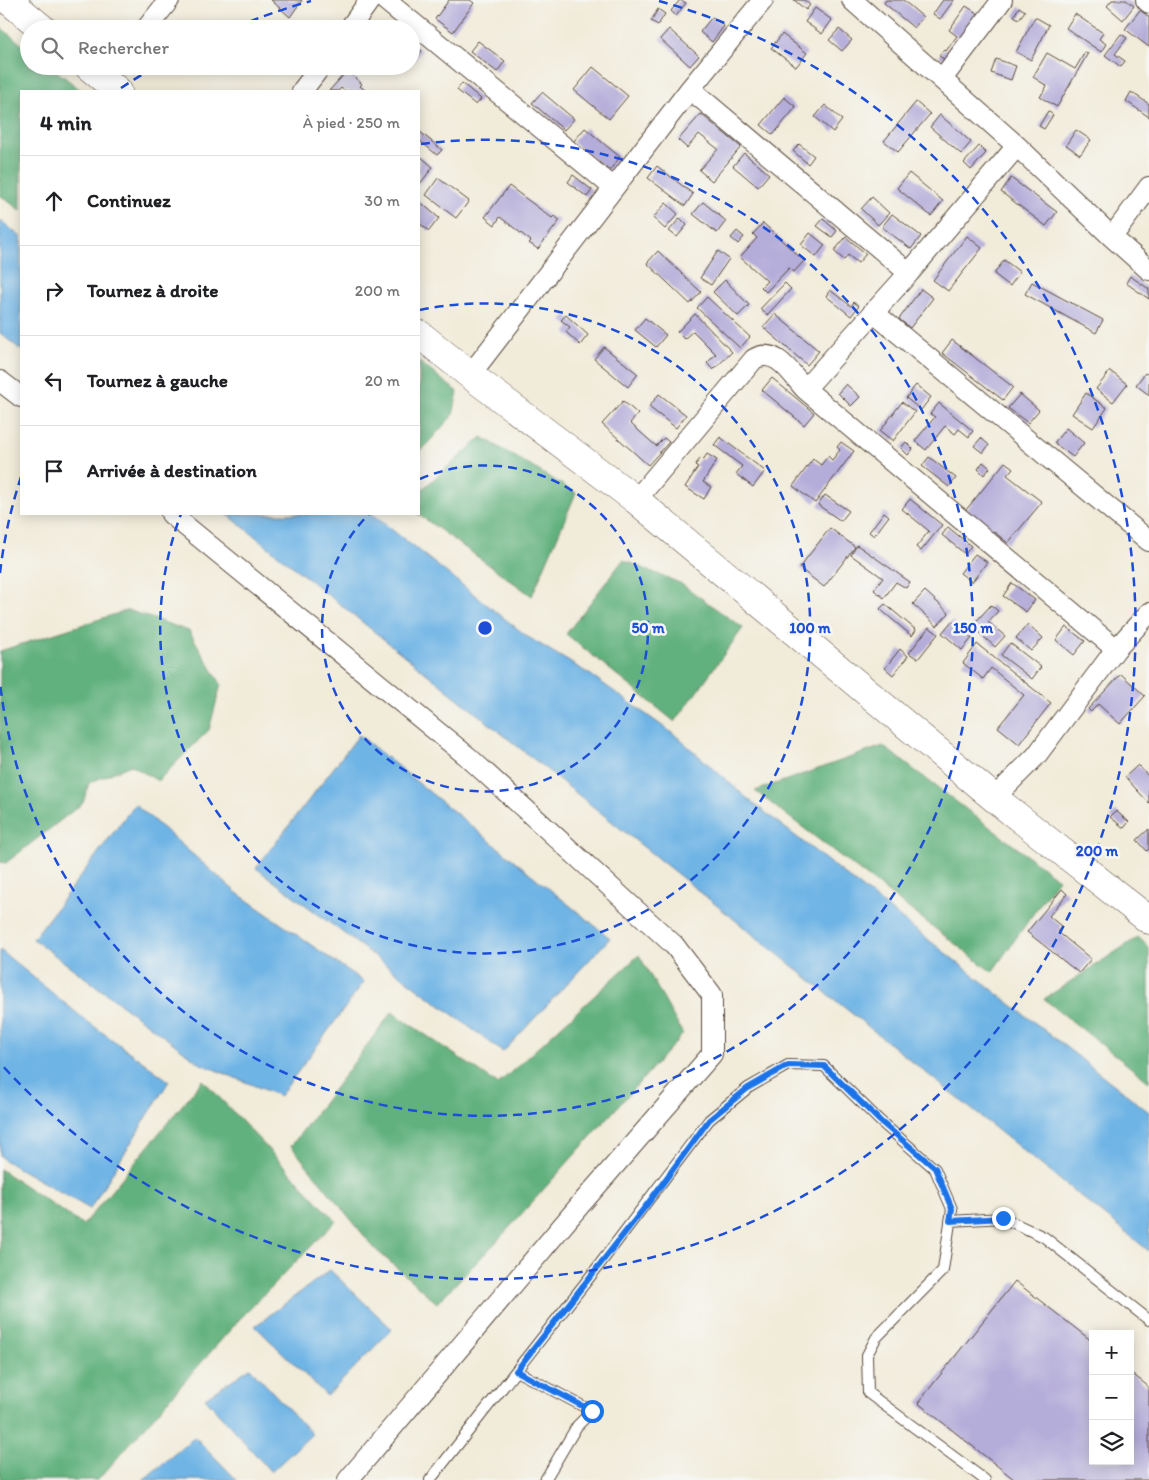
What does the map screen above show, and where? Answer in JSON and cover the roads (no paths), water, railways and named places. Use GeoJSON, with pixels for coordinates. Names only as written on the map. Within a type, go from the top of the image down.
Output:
{"type":"FeatureCollection","features":[{"type":"Feature","properties":{"kind":"main road"},"geometry":{"type":"LineString","coordinates":[[8,0],[32,20]]}},
{"type":"Feature","properties":{"kind":"main road"},"geometry":{"type":"LineString","coordinates":[[99,75],[117,90]]}},
{"type":"Feature","properties":{"kind":"main road"},"geometry":{"type":"LineString","coordinates":[[420,335],[470,375],[636,500],[994,798],[1149,920]]}},
{"type":"Feature","properties":{"kind":"street"},"geometry":{"type":"LineString","coordinates":[[153,20],[169,0]]}},
{"type":"Feature","properties":{"kind":"street"},"geometry":{"type":"LineString","coordinates":[[356,20],[370,0]]}},
{"type":"Feature","properties":{"kind":"street"},"geometry":{"type":"LineString","coordinates":[[385,0],[409,20]]}},
{"type":"Feature","properties":{"kind":"street"},"geometry":{"type":"LineString","coordinates":[[470,375],[690,89],[763,0]]}},
{"type":"Feature","properties":{"kind":"street"},"geometry":{"type":"LineString","coordinates":[[852,0],[1016,146],[1149,270]]}},
{"type":"Feature","properties":{"kind":"street"},"geometry":{"type":"LineString","coordinates":[[942,79],[1002,0]]}},
{"type":"Feature","properties":{"kind":"street"},"geometry":{"type":"LineString","coordinates":[[1146,0],[1149,3]]}},
{"type":"Feature","properties":{"kind":"street"},"geometry":{"type":"LineString","coordinates":[[420,29],[614,188]]}},
{"type":"Feature","properties":{"kind":"street"},"geometry":{"type":"LineString","coordinates":[[303,90],[314,75]]}},
{"type":"Feature","properties":{"kind":"street"},"geometry":{"type":"LineString","coordinates":[[690,89],[910,273]]}},
{"type":"Feature","properties":{"kind":"street"},"geometry":{"type":"LineString","coordinates":[[805,389],[910,273],[1016,146]]}},
{"type":"Feature","properties":{"kind":"street"},"geometry":{"type":"LineString","coordinates":[[1112,237],[1149,186]]}},
{"type":"Feature","properties":{"kind":"street"},"geometry":{"type":"LineString","coordinates":[[873,312],[1149,541]]}},
{"type":"Feature","properties":{"kind":"street"},"geometry":{"type":"LineString","coordinates":[[636,500],[754,359],[764,354],[771,355],[778,359],[805,389],[1116,649]]}},
{"type":"Feature","properties":{"kind":"street"},"geometry":{"type":"LineString","coordinates":[[0,380],[20,396]]}},
{"type":"Feature","properties":{"kind":"street"},"geometry":{"type":"LineString","coordinates":[[172,515],[467,756],[674,944],[712,994],[712,1054],[580,1205],[348,1480]]}},
{"type":"Feature","properties":{"kind":"street"},"geometry":{"type":"LineString","coordinates":[[994,798],[1036,756],[1116,649],[1149,613]]}},
{"type":"Feature","properties":{"kind":"lane"},"geometry":{"type":"LineString","coordinates":[[430,1480],[649,1202],[709,1120],[748,1088],[788,1065],[824,1066],[880,1121],[935,1168],[952,1209],[942,1270],[876,1338],[867,1355],[868,1393],[985,1480]]}},
{"type":"Feature","properties":{"kind":"lane"},"geometry":{"type":"LineString","coordinates":[[950,1221],[1003,1218],[1044,1237],[1149,1320]]}},
{"type":"Feature","properties":{"kind":"lane"},"geometry":{"type":"LineString","coordinates":[[516,1371],[592,1411],[577,1426],[544,1480]]}},
{"type":"Feature","properties":{"kind":"water"},"geometry":{"type":"Polygon","coordinates":[[[0,220],[20,236],[20,349],[0,333],[0,220]]]}},
{"type":"Feature","properties":{"kind":"water"},"geometry":{"type":"Polygon","coordinates":[[[228,515],[373,515],[528,637],[591,675],[675,735],[748,799],[1149,1112],[1149,1251],[228,515]]]}},
{"type":"Feature","properties":{"kind":"water"},"geometry":{"type":"Polygon","coordinates":[[[359,735],[610,938],[503,1052],[256,868],[359,735]]]}},
{"type":"Feature","properties":{"kind":"water"},"geometry":{"type":"Polygon","coordinates":[[[135,804],[237,893],[364,982],[280,1096],[201,1064],[33,939],[135,804]]]}},
{"type":"Feature","properties":{"kind":"water"},"geometry":{"type":"Polygon","coordinates":[[[0,950],[84,1019],[169,1081],[90,1209],[4,1160],[0,1155],[0,950]]]}},
{"type":"Feature","properties":{"kind":"water"},"geometry":{"type":"Polygon","coordinates":[[[330,1270],[392,1329],[327,1396],[255,1326],[330,1270]]]}},
{"type":"Feature","properties":{"kind":"water"},"geometry":{"type":"Polygon","coordinates":[[[250,1368],[312,1434],[271,1472],[205,1398],[250,1368]]]}},
{"type":"Feature","properties":{"kind":"water"},"geometry":{"type":"Polygon","coordinates":[[[195,1437],[237,1480],[143,1480],[195,1437]]]}}]}
